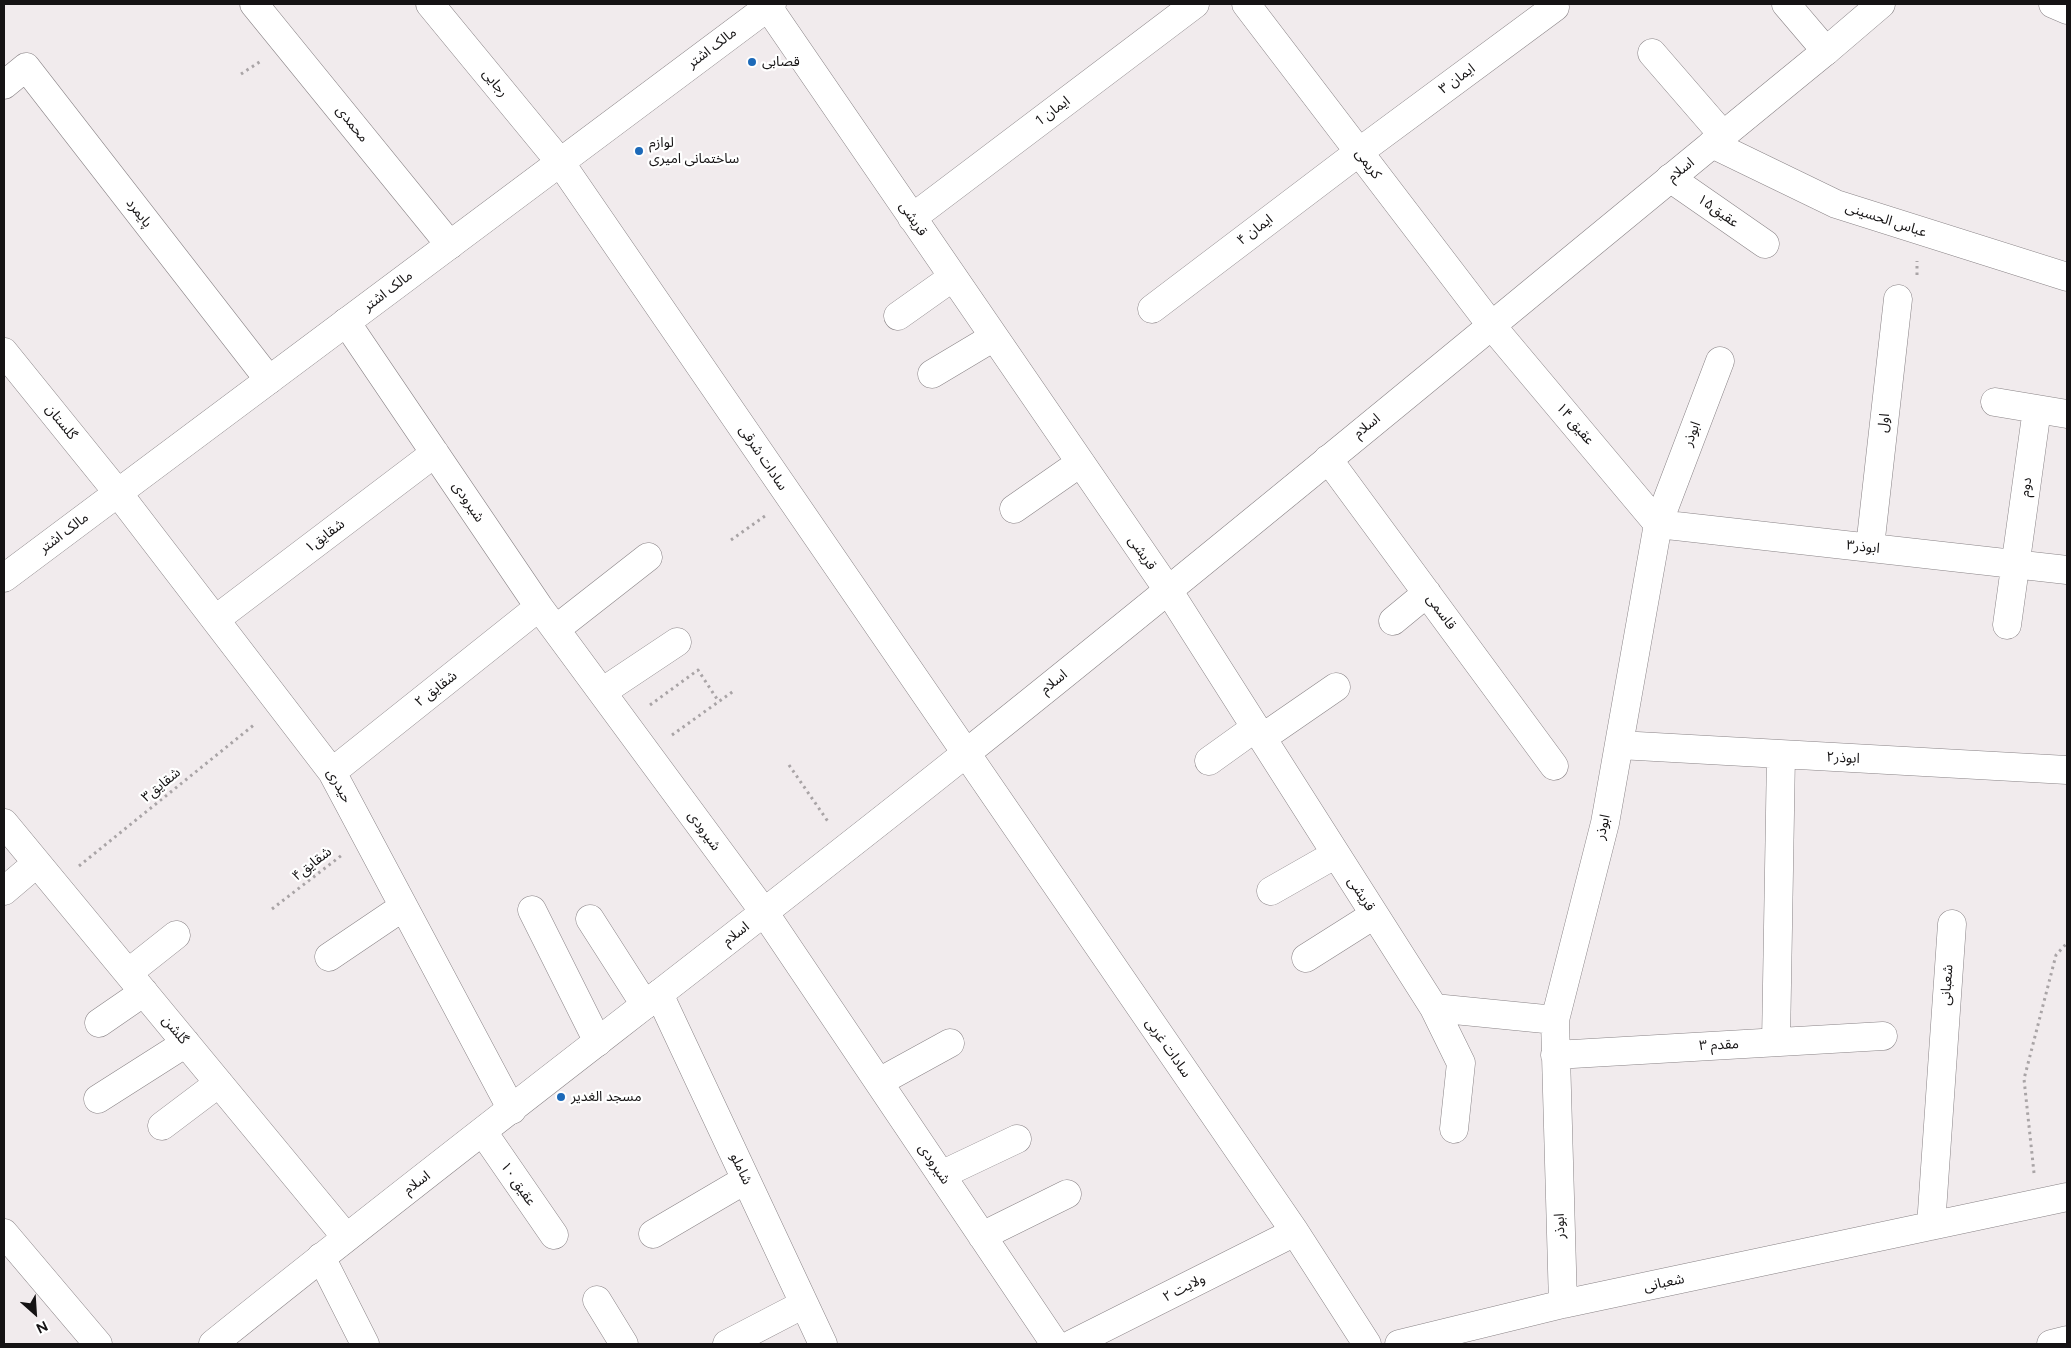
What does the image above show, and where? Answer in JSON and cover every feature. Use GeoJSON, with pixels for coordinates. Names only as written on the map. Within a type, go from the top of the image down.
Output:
{"type":"FeatureCollection","features":[{"type":"Feature","properties":{"kind":"street","name":"محمدی"},"geometry":{"type":"LineString","coordinates":[[254,4],[450,245]]}},
{"type":"Feature","properties":{"kind":"street","name":"رجایی"},"geometry":{"type":"LineString","coordinates":[[430,4],[560,162]]}},
{"type":"Feature","properties":{"kind":"street","name":"ایمان 1"},"geometry":{"type":"LineString","coordinates":[[912,218],[1195,4]]}},
{"type":"Feature","properties":{"kind":"street","name":"کریمی"},"geometry":{"type":"LineString","coordinates":[[1246,4],[1491,325]]}},
{"type":"Feature","properties":{"kind":"street"},"geometry":{"type":"LineString","coordinates":[[1786,4],[1826,51]]}},
{"type":"Feature","properties":{"kind":"street","name":"اسلام"},"geometry":{"type":"LineString","coordinates":[[213,1344],[346,1237],[512,1110],[966,754],[1881,4]]}},
{"type":"Feature","properties":{"kind":"street"},"geometry":{"type":"LineString","coordinates":[[2054,4],[2067,10]]}},
{"type":"Feature","properties":{"kind":"street","name":"مالک اشتر"},"geometry":{"type":"LineString","coordinates":[[4,578],[770,6]]}},
{"type":"Feature","properties":{"kind":"street","name":"قریشی"},"geometry":{"type":"LineString","coordinates":[[770,6],[912,218],[1168,590],[1434,1008],[1461,1064],[1454,1128]]}},
{"type":"Feature","properties":{"kind":"street","name":"ایمان ۳"},"geometry":{"type":"LineString","coordinates":[[1358,152],[1555,7]]}},
{"type":"Feature","properties":{"kind":"street"},"geometry":{"type":"LineString","coordinates":[[1652,53],[1718,139]]}},
{"type":"Feature","properties":{"kind":"street","name":"پایمرد"},"geometry":{"type":"LineString","coordinates":[[4,85],[26,68],[269,380]]}},
{"type":"Feature","properties":{"kind":"street","name":"عباس الحسینی"},"geometry":{"type":"LineString","coordinates":[[1718,139],[1836,204],[2067,277]]}},
{"type":"Feature","properties":{"kind":"street","name":"ایمان ۴"},"geometry":{"type":"LineString","coordinates":[[1152,309],[1358,152]]}},
{"type":"Feature","properties":{"kind":"street","name":"سادات شرقی"},"geometry":{"type":"LineString","coordinates":[[560,162],[966,754]]}},
{"type":"Feature","properties":{"kind":"street","name":"عقیق۱۵"},"geometry":{"type":"LineString","coordinates":[[1670,178],[1765,244]]}},
{"type":"Feature","properties":{"kind":"street"},"geometry":{"type":"LineString","coordinates":[[898,316],[953,277]]}},
{"type":"Feature","properties":{"kind":"street","name":"اول"},"geometry":{"type":"LineString","coordinates":[[1870,548],[1898,299]]}},
{"type":"Feature","properties":{"kind":"street","name":"شیرودی"},"geometry":{"type":"LineString","coordinates":[[346,322],[539,607],[764,912],[1055,1344]]}},
{"type":"Feature","properties":{"kind":"street","name":"عقیق ۱۴"},"geometry":{"type":"LineString","coordinates":[[1491,325],[1658,524]]}},
{"type":"Feature","properties":{"kind":"street"},"geometry":{"type":"LineString","coordinates":[[932,374],[994,337]]}},
{"type":"Feature","properties":{"kind":"street","name":"گلستان"},"geometry":{"type":"LineString","coordinates":[[4,352],[118,493]]}},
{"type":"Feature","properties":{"kind":"street","name":"ابوذر"},"geometry":{"type":"LineString","coordinates":[[1563,1304],[1555,1020],[1605,823],[1658,524],[1720,361]]}},
{"type":"Feature","properties":{"kind":"street"},"geometry":{"type":"LineString","coordinates":[[1995,402],[2067,414]]}},
{"type":"Feature","properties":{"kind":"street","name":"دوم"},"geometry":{"type":"LineString","coordinates":[[2007,625],[2036,409]]}},
{"type":"Feature","properties":{"kind":"street","name":"شقایق۱"},"geometry":{"type":"LineString","coordinates":[[216,619],[435,453]]}},
{"type":"Feature","properties":{"kind":"street","name":"قاسمی"},"geometry":{"type":"LineString","coordinates":[[1328,458],[1554,766]]}},
{"type":"Feature","properties":{"kind":"street"},"geometry":{"type":"LineString","coordinates":[[1014,509],[1080,463]]}},
{"type":"Feature","properties":{"kind":"street","name":"حیدری"},"geometry":{"type":"LineString","coordinates":[[118,493],[332,772],[512,1110]]}},
{"type":"Feature","properties":{"kind":"street","name":"ابوذر۳"},"geometry":{"type":"LineString","coordinates":[[1658,524],[2067,570]]}},
{"type":"Feature","properties":{"kind":"street"},"geometry":{"type":"LineString","coordinates":[[556,629],[648,557]]}},
{"type":"Feature","properties":{"kind":"street"},"geometry":{"type":"LineString","coordinates":[[1393,621],[1427,593]]}},
{"type":"Feature","properties":{"kind":"street","name":"شقایق ۲"},"geometry":{"type":"LineString","coordinates":[[332,772],[539,607]]}},
{"type":"Feature","properties":{"kind":"street"},"geometry":{"type":"LineString","coordinates":[[602,692],[676,642]]}},
{"type":"Feature","properties":{"kind":"street"},"geometry":{"type":"LineString","coordinates":[[1209,761],[1336,687]]}},
{"type":"Feature","properties":{"kind":"street","name":"ابوذر۲"},"geometry":{"type":"LineString","coordinates":[[1619,745],[2067,770]]}},
{"type":"Feature","properties":{"kind":"street","name":"سادات غربی"},"geometry":{"type":"LineString","coordinates":[[966,754],[1295,1232],[1367,1344]]}},
{"type":"Feature","properties":{"kind":"street"},"geometry":{"type":"LineString","coordinates":[[1776,1042],[1782,755]]}},
{"type":"Feature","properties":{"kind":"street","name":"گلشن"},"geometry":{"type":"LineString","coordinates":[[4,823],[346,1237]]}},
{"type":"Feature","properties":{"kind":"street"},"geometry":{"type":"LineString","coordinates":[[1271,891],[1336,854]]}},
{"type":"Feature","properties":{"kind":"street"},"geometry":{"type":"LineString","coordinates":[[4,891],[37,863]]}},
{"type":"Feature","properties":{"kind":"street"},"geometry":{"type":"LineString","coordinates":[[330,957],[404,907]]}},
{"type":"Feature","properties":{"kind":"street"},"geometry":{"type":"LineString","coordinates":[[532,910],[598,1042]]}},
{"type":"Feature","properties":{"kind":"street"},"geometry":{"type":"LineString","coordinates":[[1306,958],[1374,914]]}},
{"type":"Feature","properties":{"kind":"street","name":"شاملو"},"geometry":{"type":"LineString","coordinates":[[590,919],[652,1000],[745,1180],[823,1344]]}},
{"type":"Feature","properties":{"kind":"street","name":"شعبانی"},"geometry":{"type":"LineString","coordinates":[[1931,1226],[1952,924]]}},
{"type":"Feature","properties":{"kind":"street"},"geometry":{"type":"LineString","coordinates":[[100,1024],[176,935]]}},
{"type":"Feature","properties":{"kind":"street"},"geometry":{"type":"LineString","coordinates":[[1434,1008],[1555,1020]]}},
{"type":"Feature","properties":{"kind":"street","name":"مقدم ۳"},"geometry":{"type":"LineString","coordinates":[[1555,1054],[1883,1036]]}},
{"type":"Feature","properties":{"kind":"street"},"geometry":{"type":"LineString","coordinates":[[98,1099],[186,1043]]}},
{"type":"Feature","properties":{"kind":"street"},"geometry":{"type":"LineString","coordinates":[[879,1082],[950,1043]]}},
{"type":"Feature","properties":{"kind":"street"},"geometry":{"type":"LineString","coordinates":[[162,1126],[219,1083]]}},
{"type":"Feature","properties":{"kind":"street","name":"عقیق ۱۰"},"geometry":{"type":"LineString","coordinates":[[482,1132],[554,1236]]}},
{"type":"Feature","properties":{"kind":"street"},"geometry":{"type":"LineString","coordinates":[[941,1175],[1017,1139]]}},
{"type":"Feature","properties":{"kind":"street"},"geometry":{"type":"LineString","coordinates":[[653,1234],[745,1180]]}},
{"type":"Feature","properties":{"kind":"street"},"geometry":{"type":"LineString","coordinates":[[982,1236],[1068,1194]]}},
{"type":"Feature","properties":{"kind":"street","name":"شعبانی"},"geometry":{"type":"LineString","coordinates":[[1399,1344],[1563,1304],[2067,1197]]}},
{"type":"Feature","properties":{"kind":"street","name":"ولایت ۲"},"geometry":{"type":"LineString","coordinates":[[1072,1344],[1295,1232]]}},
{"type":"Feature","properties":{"kind":"street"},"geometry":{"type":"LineString","coordinates":[[4,1233],[98,1344]]}},
{"type":"Feature","properties":{"kind":"street"},"geometry":{"type":"LineString","coordinates":[[321,1257],[365,1344]]}},
{"type":"Feature","properties":{"kind":"street"},"geometry":{"type":"LineString","coordinates":[[597,1300],[624,1344]]}},
{"type":"Feature","properties":{"kind":"street"},"geometry":{"type":"LineString","coordinates":[[727,1344],[804,1304]]}},
{"type":"Feature","properties":{"kind":"street"},"geometry":{"type":"LineString","coordinates":[[2051,1344],[2067,1340]]}},
{"type":"Feature","properties":{"kind":"path"},"geometry":{"type":"LineString","coordinates":[[731,540],[790,498]]}},
{"type":"Feature","properties":{"kind":"path"},"geometry":{"type":"LineString","coordinates":[[625,723],[698,670],[718,702]]}},
{"type":"Feature","properties":{"kind":"path"},"geometry":{"type":"LineString","coordinates":[[647,753],[735,690]]}},
{"type":"Feature","properties":{"kind":"path","name":"شقایق۳"},"geometry":{"type":"LineString","coordinates":[[55,885],[280,703]]}},
{"type":"Feature","properties":{"kind":"path"},"geometry":{"type":"LineString","coordinates":[[789,764],[846,848]]}},
{"type":"Feature","properties":{"kind":"path","name":"شقایق۴"},"geometry":{"type":"LineString","coordinates":[[272,909],[366,837]]}},
{"type":"Feature","properties":{"kind":"path"},"geometry":{"type":"LineString","coordinates":[[2037,1204],[2024,1079],[2056,955],[2067,943]]}},
{"type":"Feature","properties":{"kind":"place","name":"قصابی"},"geometry":{"type":"Point","coordinates":[752,62]}},
{"type":"Feature","properties":{"kind":"place","name":"لوازم ساختمانی امیری"},"geometry":{"type":"Point","coordinates":[639,151]}},
{"type":"Feature","properties":{"kind":"place","name":"مسجد الغدیر"},"geometry":{"type":"Point","coordinates":[561,1097]}}]}
